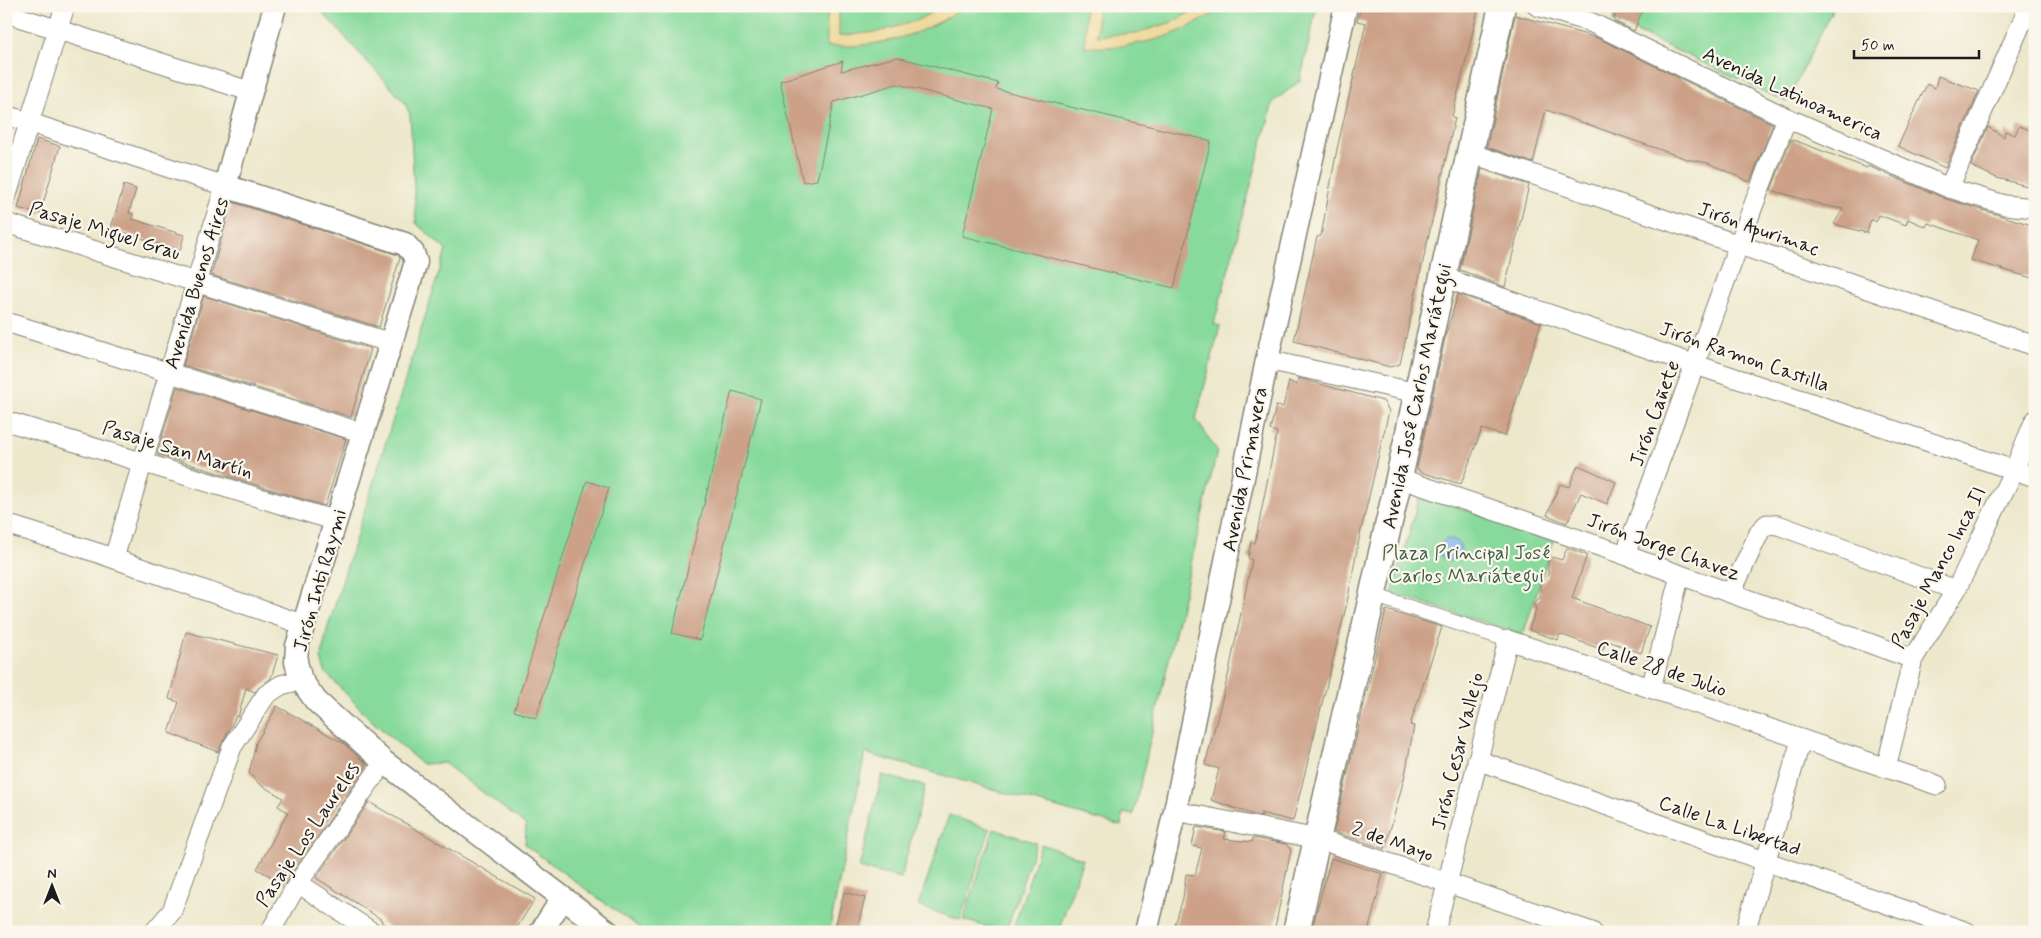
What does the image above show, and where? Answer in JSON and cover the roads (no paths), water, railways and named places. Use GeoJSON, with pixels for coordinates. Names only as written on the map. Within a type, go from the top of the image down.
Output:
{"type":"FeatureCollection","features":[{"type":"Feature","properties":{"kind":"main road","name":"Avenida José Carlos Mariátegui"},"geometry":{"type":"LineString","coordinates":[[1296,932],[1373,595],[1502,6]]}},
{"type":"Feature","properties":{"kind":"street"},"geometry":{"type":"LineString","coordinates":[[6,198],[65,6]]}},
{"type":"Feature","properties":{"kind":"street","name":"Avenida Buenos Aires"},"geometry":{"type":"LineString","coordinates":[[114,558],[225,186],[275,6]]}},
{"type":"Feature","properties":{"kind":"street","name":"Avenida Primavera"},"geometry":{"type":"LineString","coordinates":[[1146,932],[1175,811],[1266,360],[1346,6]]}},
{"type":"Feature","properties":{"kind":"street","name":"Avenida Latinoamerica"},"geometry":{"type":"LineString","coordinates":[[1536,6],[1590,22],[1787,118],[1948,188],[2005,204],[2035,208]]}},
{"type":"Feature","properties":{"kind":"street"},"geometry":{"type":"LineString","coordinates":[[1948,188],[2029,6]]}},
{"type":"Feature","properties":{"kind":"street"},"geometry":{"type":"LineString","coordinates":[[6,13],[252,92]]}},
{"type":"Feature","properties":{"kind":"street"},"geometry":{"type":"LineString","coordinates":[[6,115],[225,186]]}},
{"type":"Feature","properties":{"kind":"street","name":"Jirón Cañete"},"geometry":{"type":"LineString","coordinates":[[1625,554],[1696,365],[1737,244],[1787,118]]}},
{"type":"Feature","properties":{"kind":"street","name":"Jirón Apurimac"},"geometry":{"type":"LineString","coordinates":[[1470,153],[2035,346]]}},
{"type":"Feature","properties":{"kind":"street","name":"Jirón Inti Raymi"},"geometry":{"type":"LineString","coordinates":[[225,186],[405,244],[413,253],[416,262],[296,654],[301,680],[316,701],[384,762],[562,899],[608,932]]}},
{"type":"Feature","properties":{"kind":"street","name":"Pasaje Miguel Grau"},"geometry":{"type":"LineString","coordinates":[[6,223],[391,342]]}},
{"type":"Feature","properties":{"kind":"street","name":"Jirón Ramon Castilla"},"geometry":{"type":"LineString","coordinates":[[1442,277],[1696,365],[2035,477]]}},
{"type":"Feature","properties":{"kind":"street"},"geometry":{"type":"LineString","coordinates":[[6,322],[363,433]]}},
{"type":"Feature","properties":{"kind":"street"},"geometry":{"type":"LineString","coordinates":[[1266,360],[1417,393]]}},
{"type":"Feature","properties":{"kind":"street","name":"Pasaje Manco Inca II"},"geometry":{"type":"LineString","coordinates":[[1886,768],[1913,660],[1956,590],[2014,470],[2035,420]]}},
{"type":"Feature","properties":{"kind":"street","name":"Pasaje San Martín"},"geometry":{"type":"LineString","coordinates":[[6,421],[336,521]]}},
{"type":"Feature","properties":{"kind":"street","name":"Jirón Jorge Chavez"},"geometry":{"type":"LineString","coordinates":[[1399,478],[1625,554],[1913,660]]}},
{"type":"Feature","properties":{"kind":"street"},"geometry":{"type":"LineString","coordinates":[[6,524],[114,558],[304,625]]}},
{"type":"Feature","properties":{"kind":"street"},"geometry":{"type":"LineString","coordinates":[[1731,594],[1760,530],[1767,524],[1778,525],[1956,590]]}},
{"type":"Feature","properties":{"kind":"street"},"geometry":{"type":"LineString","coordinates":[[1651,688],[1680,575]]}},
{"type":"Feature","properties":{"kind":"street","name":"Calle 28 de Julio"},"geometry":{"type":"LineString","coordinates":[[1373,595],[1937,785]]}},
{"type":"Feature","properties":{"kind":"street","name":"Jirón Cesar Vallejo"},"geometry":{"type":"LineString","coordinates":[[1435,932],[1508,640]]}},
{"type":"Feature","properties":{"kind":"street"},"geometry":{"type":"LineString","coordinates":[[154,932],[172,911],[216,785],[232,747],[266,695],[281,685],[301,680]]}},
{"type":"Feature","properties":{"kind":"street"},"geometry":{"type":"LineString","coordinates":[[1745,932],[1801,740]]}},
{"type":"Feature","properties":{"kind":"street","name":"Calle La Libertad"},"geometry":{"type":"LineString","coordinates":[[1477,760],[1967,932]]}},
{"type":"Feature","properties":{"kind":"street","name":"Pasaje Los Laureles"},"geometry":{"type":"LineString","coordinates":[[270,932],[298,883],[384,762]]}},
{"type":"Feature","properties":{"kind":"street","name":"2 de Mayo"},"geometry":{"type":"LineString","coordinates":[[1175,811],[1318,840],[1592,932]]}},
{"type":"Feature","properties":{"kind":"street"},"geometry":{"type":"LineString","coordinates":[[298,883],[372,932]]}},
{"type":"Feature","properties":{"kind":"street"},"geometry":{"type":"LineString","coordinates":[[541,932],[562,899]]}},
{"type":"Feature","properties":{"kind":"water"},"geometry":{"type":"Polygon","coordinates":[[[1450,539],[1458,542],[1461,550],[1458,558],[1450,561],[1442,558],[1439,550],[1442,542],[1450,539]]]}},
{"type":"Feature","properties":{"kind":"park label","name":"Plaza Principal José Carlos Mariátegui"},"geometry":{"type":"Point","coordinates":[1466,564]}}]}
